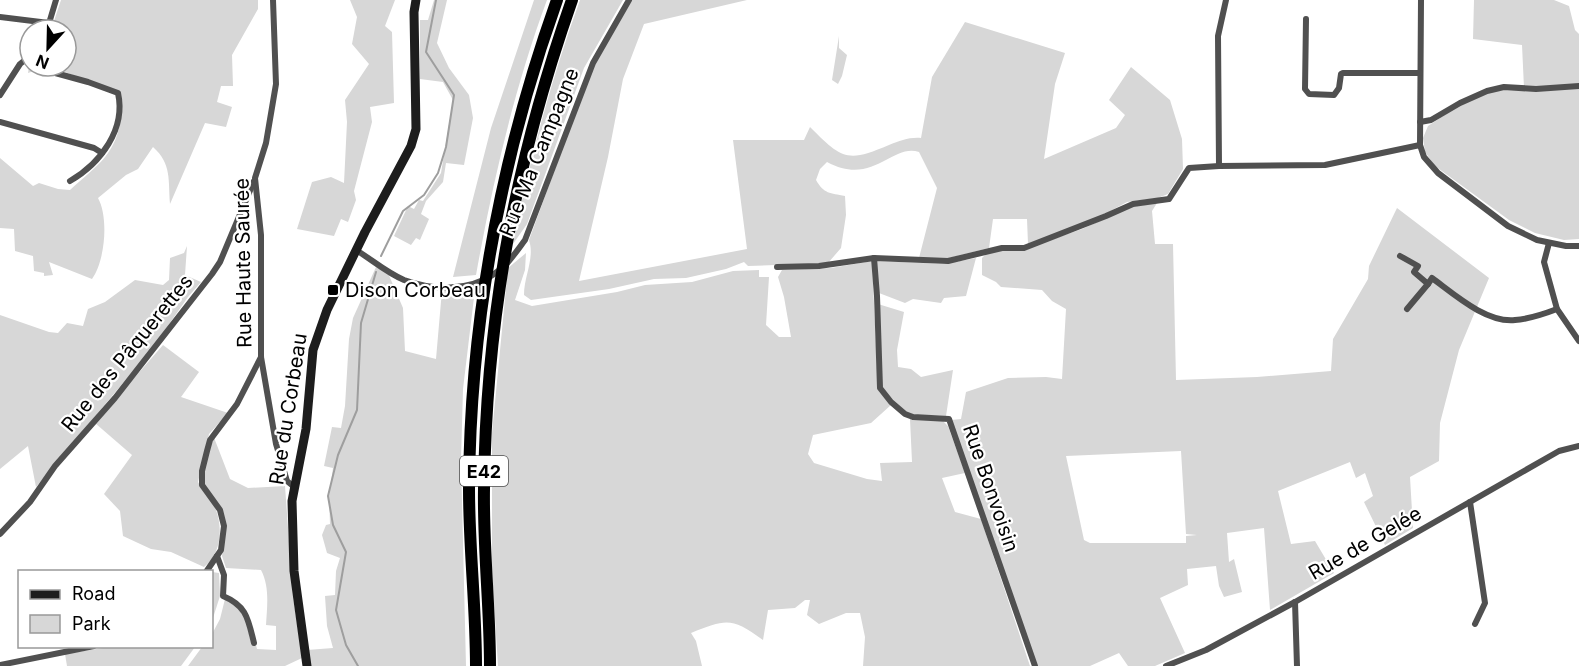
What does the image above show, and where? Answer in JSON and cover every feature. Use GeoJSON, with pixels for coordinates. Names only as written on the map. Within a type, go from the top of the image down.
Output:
{"type":"FeatureCollection","features":[{"type":"Feature","properties":{"kind":"highway","name":"E42"},"geometry":{"type":"LineString","coordinates":[[476,666],[469,489],[474,381],[484,286],[515,136],[537,57],[557,0]]}},
{"type":"Feature","properties":{"kind":"highway","name":"E42"},"geometry":{"type":"LineString","coordinates":[[490,666],[484,490],[489,384],[500,276],[518,187],[538,106],[572,0]]}},
{"type":"Feature","properties":{"kind":"street"},"geometry":{"type":"LineString","coordinates":[[51,18],[56,0]]}},
{"type":"Feature","properties":{"kind":"street","name":"Rue Haute Saurée"},"geometry":{"type":"LineString","coordinates":[[273,0],[276,84],[266,143],[255,178],[261,235],[261,357],[276,444],[287,481],[293,486]]}},
{"type":"Feature","properties":{"kind":"street","name":"Rue du Corbeau"},"geometry":{"type":"LineString","coordinates":[[307,666],[294,571],[292,501],[293,486],[306,429],[310,371],[315,343],[327,310],[356,250],[406,159],[416,129],[414,12],[416,0]]}},
{"type":"Feature","properties":{"kind":"street","name":"Rue Ma Campagne"},"geometry":{"type":"LineString","coordinates":[[356,250],[402,279],[427,286],[447,288],[471,284],[493,275],[511,260],[525,240],[593,63],[629,0]]}},
{"type":"Feature","properties":{"kind":"street"},"geometry":{"type":"LineString","coordinates":[[1219,166],[1218,36],[1226,0]]}},
{"type":"Feature","properties":{"kind":"street"},"geometry":{"type":"LineString","coordinates":[[1421,0],[1420,145],[1429,164],[1522,234],[1549,243],[1579,246]]}},
{"type":"Feature","properties":{"kind":"street"},"geometry":{"type":"LineString","coordinates":[[0,17],[18,21]]}},
{"type":"Feature","properties":{"kind":"street"},"geometry":{"type":"LineString","coordinates":[[1306,19],[1305,89],[1309,94],[1334,95],[1339,88],[1343,73],[1420,73]]}},
{"type":"Feature","properties":{"kind":"street"},"geometry":{"type":"LineString","coordinates":[[0,94],[18,67]]}},
{"type":"Feature","properties":{"kind":"street"},"geometry":{"type":"LineString","coordinates":[[70,181],[85,171],[111,142],[118,127],[120,101],[118,93],[73,78]]}},
{"type":"Feature","properties":{"kind":"street"},"geometry":{"type":"LineString","coordinates":[[1420,122],[1431,120],[1487,91],[1504,87],[1536,90],[1579,86]]}},
{"type":"Feature","properties":{"kind":"street"},"geometry":{"type":"LineString","coordinates":[[0,122],[94,148],[102,153]]}},
{"type":"Feature","properties":{"kind":"street"},"geometry":{"type":"LineString","coordinates":[[777,267],[819,266],[874,258],[948,261],[1002,248],[1024,248],[1133,204],[1169,199],[1190,168],[1324,165],[1420,145]]}},
{"type":"Feature","properties":{"kind":"street","name":"Rue des Pâquerettes"},"geometry":{"type":"LineString","coordinates":[[0,534],[30,502],[55,466],[115,398],[212,274],[220,262],[255,178]]}},
{"type":"Feature","properties":{"kind":"street"},"geometry":{"type":"LineString","coordinates":[[1549,243],[1544,262],[1557,309],[1576,333],[1579,341]]}},
{"type":"Feature","properties":{"kind":"street"},"geometry":{"type":"LineString","coordinates":[[1400,256],[1418,266],[1414,272],[1428,284]]}},
{"type":"Feature","properties":{"kind":"street","name":"Rue Bonvoisin"},"geometry":{"type":"LineString","coordinates":[[874,258],[880,388],[905,414],[913,417],[949,419],[1035,666]]}},
{"type":"Feature","properties":{"kind":"street"},"geometry":{"type":"LineString","coordinates":[[1407,309],[1432,278],[1474,309],[1508,320],[1527,318],[1557,309]]}},
{"type":"Feature","properties":{"kind":"street"},"geometry":{"type":"LineString","coordinates":[[207,570],[217,556],[224,536],[223,518],[202,485],[202,471],[210,440],[237,404],[261,357]]}},
{"type":"Feature","properties":{"kind":"street","name":"Rue de Gelée"},"geometry":{"type":"LineString","coordinates":[[1166,666],[1206,650],[1295,602],[1559,451],[1579,446]]}},
{"type":"Feature","properties":{"kind":"street"},"geometry":{"type":"LineString","coordinates":[[1470,502],[1485,603],[1474,624]]}},
{"type":"Feature","properties":{"kind":"street"},"geometry":{"type":"LineString","coordinates":[[217,556],[224,575],[224,596],[243,608],[254,643]]}},
{"type":"Feature","properties":{"kind":"street"},"geometry":{"type":"LineString","coordinates":[[1295,602],[1297,666]]}},
{"type":"Feature","properties":{"kind":"street"},"geometry":{"type":"LineString","coordinates":[[0,665],[84,648]]}},
{"type":"Feature","properties":{"kind":"green space"},"geometry":{"type":"Polygon","coordinates":[[[61,0],[258,0],[258,9],[232,55],[233,86],[221,86],[217,102],[232,107],[226,127],[205,123],[170,204],[166,166],[153,147],[138,169],[126,175],[98,198],[104,217],[104,239],[100,262],[92,279],[49,262],[53,275],[44,276],[44,273],[34,271],[33,256],[15,251],[14,229],[0,228],[0,158],[33,186],[39,183],[70,190],[97,166],[116,139],[122,103],[118,92],[78,77],[78,18],[55,18],[61,0]]]}},
{"type":"Feature","properties":{"kind":"green space"},"geometry":{"type":"Polygon","coordinates":[[[350,0],[395,0],[385,26],[392,32],[394,103],[370,107],[372,122],[354,191],[356,200],[348,222],[341,219],[334,236],[297,229],[312,182],[331,177],[344,183],[347,122],[345,100],[369,64],[352,44],[357,17],[350,0]]]}},
{"type":"Feature","properties":{"kind":"green space"},"geometry":{"type":"Polygon","coordinates":[[[434,0],[447,0],[437,43],[449,68],[469,95],[473,118],[464,165],[446,163],[443,182],[426,201],[421,214],[429,219],[420,240],[416,238],[411,245],[394,236],[408,206],[414,209],[419,200],[423,201],[441,173],[453,100],[443,82],[420,79],[420,20],[428,20],[434,0]]]}},
{"type":"Feature","properties":{"kind":"green space"},"geometry":{"type":"Polygon","coordinates":[[[534,0],[547,0],[524,67],[506,136],[476,275],[453,277],[491,128],[534,0]]]}},
{"type":"Feature","properties":{"kind":"green space"},"geometry":{"type":"Polygon","coordinates":[[[580,0],[623,0],[584,68],[527,224],[513,244],[542,121],[580,0]]]}},
{"type":"Feature","properties":{"kind":"green space"},"geometry":{"type":"Polygon","coordinates":[[[631,0],[747,0],[644,24],[623,79],[608,157],[579,281],[747,249],[733,140],[804,140],[810,127],[838,152],[854,156],[912,138],[921,138],[932,77],[965,22],[1065,53],[1055,84],[1044,159],[1116,128],[1125,115],[1109,100],[1131,67],[1170,100],[1182,139],[1183,169],[1168,194],[1158,198],[1127,202],[1103,215],[1028,244],[1027,219],[993,219],[989,248],[945,259],[919,258],[937,188],[919,152],[900,153],[880,163],[857,170],[827,162],[820,169],[816,180],[825,190],[845,196],[846,215],[841,248],[828,263],[748,266],[744,262],[726,269],[686,278],[654,279],[609,289],[531,300],[524,295],[531,254],[529,240],[588,79],[605,44],[631,0]]]}},
{"type":"Feature","properties":{"kind":"green space"},"geometry":{"type":"Polygon","coordinates":[[[1474,0],[1554,0],[1569,6],[1575,30],[1579,34],[1579,239],[1564,240],[1535,233],[1509,220],[1435,166],[1425,152],[1423,138],[1428,126],[1464,102],[1495,91],[1524,88],[1522,45],[1473,39],[1474,0]]]}},
{"type":"Feature","properties":{"kind":"green space"},"geometry":{"type":"Polygon","coordinates":[[[839,36],[839,48],[847,55],[838,84],[832,80],[839,36]]]}},
{"type":"Feature","properties":{"kind":"green space"},"geometry":{"type":"Polygon","coordinates":[[[1157,203],[1152,211],[1155,244],[1173,244],[1176,380],[1331,371],[1333,339],[1368,279],[1369,266],[1397,208],[1489,278],[1459,350],[1440,423],[1439,461],[1410,477],[1413,528],[1385,545],[1364,502],[1373,496],[1365,473],[1356,478],[1350,462],[1278,491],[1291,544],[1315,541],[1334,573],[1270,610],[1264,528],[1227,533],[1229,562],[1234,559],[1242,592],[1224,597],[1219,586],[1216,566],[1187,569],[1188,585],[1160,598],[1185,653],[1155,666],[1128,666],[1119,653],[1090,666],[1037,666],[951,420],[961,419],[966,392],[1008,378],[1062,379],[1066,309],[1052,301],[1042,290],[1001,287],[982,275],[982,258],[986,254],[999,251],[1019,251],[1082,229],[1131,207],[1157,203]],[[1181,451],[1066,456],[1084,540],[1090,543],[1186,543],[1186,536],[1197,535],[1186,534],[1181,451]]]}},
{"type":"Feature","properties":{"kind":"green space"},"geometry":{"type":"Polygon","coordinates":[[[187,246],[185,275],[201,282],[153,347],[36,487],[28,446],[0,469],[0,315],[49,332],[58,333],[67,323],[83,326],[88,309],[105,302],[135,280],[163,285],[169,280],[170,258],[184,253],[187,246]]]}},
{"type":"Feature","properties":{"kind":"green space"},"geometry":{"type":"Polygon","coordinates":[[[526,253],[525,270],[515,300],[532,306],[645,285],[692,282],[733,271],[759,270],[759,277],[769,277],[766,325],[779,337],[791,337],[778,277],[782,270],[831,268],[872,261],[878,390],[891,405],[871,423],[813,435],[808,454],[814,463],[867,479],[882,481],[880,463],[912,462],[910,419],[943,421],[948,426],[965,473],[942,478],[955,512],[981,519],[1030,666],[863,666],[865,637],[860,613],[846,613],[819,624],[807,615],[810,600],[805,600],[795,608],[768,610],[763,640],[743,627],[728,623],[713,625],[691,633],[696,641],[702,666],[498,666],[492,570],[492,433],[508,268],[526,253]]]}},
{"type":"Feature","properties":{"kind":"green space"},"geometry":{"type":"Polygon","coordinates":[[[976,258],[966,296],[944,298],[941,303],[913,299],[905,303],[879,293],[876,261],[944,264],[976,258]]]}},
{"type":"Feature","properties":{"kind":"green space"},"geometry":{"type":"Polygon","coordinates":[[[376,267],[388,273],[403,308],[405,351],[436,359],[442,290],[475,289],[463,389],[461,460],[466,666],[309,666],[307,650],[333,648],[327,626],[325,596],[335,595],[336,571],[340,558],[327,553],[322,535],[326,525],[330,524],[329,496],[333,468],[324,466],[332,427],[341,428],[353,318],[376,267]]]}},
{"type":"Feature","properties":{"kind":"green space"},"geometry":{"type":"Polygon","coordinates":[[[878,304],[904,312],[897,350],[898,367],[911,369],[921,377],[953,370],[946,416],[907,413],[891,399],[881,386],[878,304]]]}},
{"type":"Feature","properties":{"kind":"green space"},"geometry":{"type":"Polygon","coordinates":[[[163,345],[199,372],[181,397],[228,413],[209,434],[198,482],[214,506],[220,533],[214,555],[204,567],[171,552],[151,549],[123,536],[120,511],[104,494],[132,455],[95,423],[163,345]]]}},
{"type":"Feature","properties":{"kind":"green space"},"geometry":{"type":"Polygon","coordinates":[[[213,435],[230,479],[248,488],[285,486],[293,597],[302,658],[285,666],[188,666],[201,648],[213,648],[213,632],[220,619],[225,599],[241,611],[251,642],[255,641],[257,649],[276,650],[276,626],[266,625],[267,590],[264,577],[261,570],[226,568],[222,556],[226,526],[204,487],[203,473],[213,435]]]}},
{"type":"Feature","properties":{"kind":"green space"},"geometry":{"type":"Polygon","coordinates":[[[213,572],[219,573],[220,596],[213,618],[213,572]]]}},
{"type":"Feature","properties":{"kind":"green space"},"geometry":{"type":"Polygon","coordinates":[[[103,648],[194,648],[181,666],[67,666],[65,654],[103,648]]]}},
{"type":"Feature","properties":{"kind":"waterway"},"geometry":{"type":"LineString","coordinates":[[381,256],[403,211],[424,195],[438,173],[446,147],[454,95],[426,52],[436,0]]}},
{"type":"Feature","properties":{"kind":"waterway"},"geometry":{"type":"LineString","coordinates":[[358,666],[346,645],[336,610],[346,552],[333,525],[328,496],[338,455],[357,410],[361,323],[376,272]]}},
{"type":"Feature","properties":{"kind":"place","name":"Dison Corbeau"},"geometry":{"type":"Point","coordinates":[333,290]}}]}
